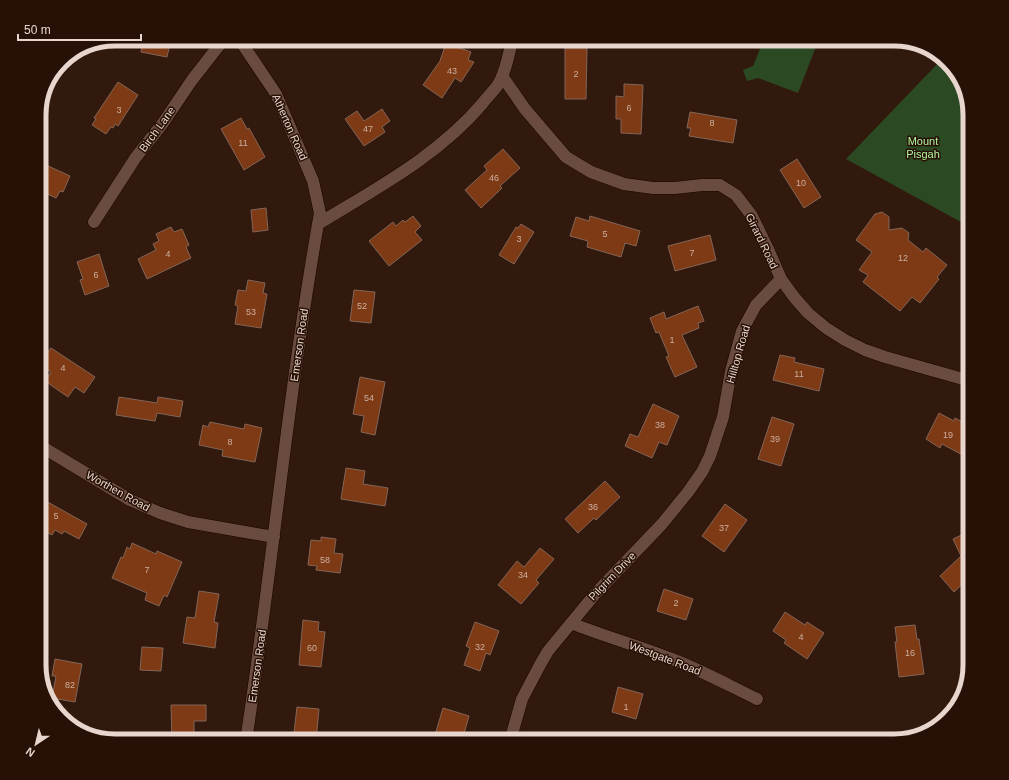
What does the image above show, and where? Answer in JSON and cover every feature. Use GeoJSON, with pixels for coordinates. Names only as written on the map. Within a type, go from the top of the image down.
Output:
{"type":"FeatureCollection","features":[{"type":"Feature","properties":{"kind":"street","name":"Birch Lane"},"geometry":{"type":"LineString","coordinates":[[94,222],[136,157],[219,46]]}},
{"type":"Feature","properties":{"kind":"street","name":"Atherton Road"},"geometry":{"type":"LineString","coordinates":[[244,46],[276,94],[313,181],[320,213],[318,224]]}},
{"type":"Feature","properties":{"kind":"street"},"geometry":{"type":"LineString","coordinates":[[318,224],[430,152],[467,121],[499,83],[510,46]]}},
{"type":"Feature","properties":{"kind":"street","name":"Girard Road"},"geometry":{"type":"LineString","coordinates":[[502,76],[526,109],[566,157],[591,172],[624,184],[653,188],[720,185],[736,195],[752,216],[781,279],[794,297],[826,328],[865,350],[963,379]]}},
{"type":"Feature","properties":{"kind":"street","name":"Emerson Road"},"geometry":{"type":"LineString","coordinates":[[247,734],[259,656],[307,289],[318,224]]}},
{"type":"Feature","properties":{"kind":"street","name":"Hilltop Road"},"geometry":{"type":"LineString","coordinates":[[723,417],[742,331],[756,305],[781,279]]}},
{"type":"Feature","properties":{"kind":"street","name":"Pilgrim Drive"},"geometry":{"type":"LineString","coordinates":[[512,734],[522,699],[548,651],[596,593],[662,524],[692,487],[710,456],[723,417]]}},
{"type":"Feature","properties":{"kind":"street","name":"Worthen Road"},"geometry":{"type":"LineString","coordinates":[[46,449],[130,500],[160,513],[188,522],[274,537]]}},
{"type":"Feature","properties":{"kind":"street","name":"Westgate Road"},"geometry":{"type":"LineString","coordinates":[[571,623],[682,663],[757,699]]}},
{"type":"Feature","properties":{"kind":"green space"},"geometry":{"type":"Polygon","coordinates":[[[761,46],[816,46],[798,93],[758,78],[747,81],[743,70],[753,66],[761,46]]]}},
{"type":"Feature","properties":{"kind":"green space","name":"Mount Pisgah"},"geometry":{"type":"Polygon","coordinates":[[[939,62],[943,66],[956,84],[961,97],[963,115],[963,223],[846,159],[939,62]]]}},
{"type":"Feature","properties":{"kind":"building"},"geometry":{"type":"Polygon","coordinates":[[[142,46],[169,46],[167,57],[141,52],[142,46]]]}},
{"type":"Feature","properties":{"kind":"building"},"geometry":{"type":"Polygon","coordinates":[[[445,46],[454,46],[471,52],[468,60],[474,62],[461,82],[455,78],[442,98],[423,85],[440,61],[445,46]]]}},
{"type":"Feature","properties":{"kind":"building"},"geometry":{"type":"Polygon","coordinates":[[[565,48],[587,48],[586,99],[565,99],[565,48]]]}},
{"type":"Feature","properties":{"kind":"building"},"geometry":{"type":"Polygon","coordinates":[[[118,82],[138,95],[118,126],[115,124],[106,134],[92,125],[96,119],[94,118],[118,82]]]}},
{"type":"Feature","properties":{"kind":"building"},"geometry":{"type":"Polygon","coordinates":[[[624,84],[643,85],[641,134],[621,133],[621,119],[616,119],[616,96],[624,97],[624,84]]]}},
{"type":"Feature","properties":{"kind":"building"},"geometry":{"type":"Polygon","coordinates":[[[382,109],[390,121],[382,127],[385,132],[364,146],[345,119],[357,111],[364,121],[382,109]]]}},
{"type":"Feature","properties":{"kind":"building"},"geometry":{"type":"Polygon","coordinates":[[[690,112],[737,120],[733,143],[689,136],[691,128],[687,128],[690,112]]]}},
{"type":"Feature","properties":{"kind":"building"},"geometry":{"type":"Polygon","coordinates":[[[241,118],[247,129],[249,128],[265,157],[244,170],[221,129],[241,118]]]}},
{"type":"Feature","properties":{"kind":"building"},"geometry":{"type":"Polygon","coordinates":[[[503,149],[520,168],[500,186],[502,188],[481,208],[465,190],[487,170],[484,166],[503,149]]]}},
{"type":"Feature","properties":{"kind":"building"},"geometry":{"type":"Polygon","coordinates":[[[797,159],[821,197],[804,208],[780,170],[797,159]]]}},
{"type":"Feature","properties":{"kind":"building"},"geometry":{"type":"Polygon","coordinates":[[[46,165],[70,176],[63,192],[60,191],[56,198],[46,193],[46,165]]]}},
{"type":"Feature","properties":{"kind":"building"},"geometry":{"type":"Polygon","coordinates":[[[266,208],[268,230],[253,232],[251,210],[266,208]]]}},
{"type":"Feature","properties":{"kind":"building"},"geometry":{"type":"Polygon","coordinates":[[[882,212],[889,217],[889,230],[902,228],[909,233],[908,240],[923,252],[926,248],[947,265],[937,277],[939,279],[920,303],[912,297],[900,311],[863,282],[868,275],[859,270],[872,252],[856,240],[875,214],[882,212]]]}},
{"type":"Feature","properties":{"kind":"building"},"geometry":{"type":"Polygon","coordinates":[[[413,216],[421,226],[415,232],[422,240],[389,266],[369,241],[393,222],[396,226],[403,220],[405,222],[413,216]]]}},
{"type":"Feature","properties":{"kind":"building"},"geometry":{"type":"Polygon","coordinates":[[[590,216],[640,231],[636,246],[625,243],[621,257],[587,247],[588,241],[570,236],[576,217],[589,221],[590,216]]]}},
{"type":"Feature","properties":{"kind":"building"},"geometry":{"type":"Polygon","coordinates":[[[521,224],[534,232],[514,264],[499,255],[516,227],[518,228],[521,224]]]}},
{"type":"Feature","properties":{"kind":"building"},"geometry":{"type":"Polygon","coordinates":[[[171,227],[174,232],[182,229],[189,245],[186,247],[191,258],[147,279],[138,259],[156,250],[153,244],[159,241],[156,234],[171,227]]]}},
{"type":"Feature","properties":{"kind":"building"},"geometry":{"type":"Polygon","coordinates":[[[710,235],[716,260],[675,271],[668,246],[710,235]]]}},
{"type":"Feature","properties":{"kind":"building"},"geometry":{"type":"Polygon","coordinates":[[[99,254],[109,286],[85,295],[80,280],[83,279],[77,262],[99,254]]]}},
{"type":"Feature","properties":{"kind":"building"},"geometry":{"type":"Polygon","coordinates":[[[248,280],[265,283],[263,293],[267,294],[261,328],[235,324],[238,306],[235,305],[238,290],[246,291],[248,280]]]}},
{"type":"Feature","properties":{"kind":"building"},"geometry":{"type":"Polygon","coordinates":[[[354,290],[375,292],[371,323],[350,321],[354,290]]]}},
{"type":"Feature","properties":{"kind":"building"},"geometry":{"type":"Polygon","coordinates":[[[698,306],[704,321],[698,323],[699,328],[682,335],[697,367],[675,377],[666,357],[669,356],[659,332],[656,333],[650,318],[664,312],[666,319],[698,306]]]}},
{"type":"Feature","properties":{"kind":"building"},"geometry":{"type":"Polygon","coordinates":[[[51,348],[95,377],[84,393],[75,387],[68,397],[46,382],[51,372],[46,369],[46,355],[51,348]]]}},
{"type":"Feature","properties":{"kind":"building"},"geometry":{"type":"Polygon","coordinates":[[[780,355],[795,358],[794,362],[824,369],[819,391],[773,380],[780,355]]]}},
{"type":"Feature","properties":{"kind":"building"},"geometry":{"type":"Polygon","coordinates":[[[360,377],[385,382],[375,435],[361,432],[364,416],[353,414],[360,377]]]}},
{"type":"Feature","properties":{"kind":"building"},"geometry":{"type":"Polygon","coordinates":[[[119,397],[157,403],[158,397],[183,401],[180,417],[157,413],[155,421],[116,415],[119,397]]]}},
{"type":"Feature","properties":{"kind":"building"},"geometry":{"type":"Polygon","coordinates":[[[653,404],[679,416],[667,445],[659,442],[652,458],[625,446],[630,434],[638,437],[653,404]]]}},
{"type":"Feature","properties":{"kind":"building"},"geometry":{"type":"Polygon","coordinates":[[[939,413],[954,421],[955,418],[963,422],[963,455],[942,444],[940,448],[926,439],[939,413]]]}},
{"type":"Feature","properties":{"kind":"building"},"geometry":{"type":"Polygon","coordinates":[[[772,417],[794,424],[781,466],[758,459],[772,417]]]}},
{"type":"Feature","properties":{"kind":"building"},"geometry":{"type":"Polygon","coordinates":[[[210,422],[244,429],[245,424],[262,428],[255,462],[222,456],[223,450],[199,445],[203,425],[208,427],[210,422]]]}},
{"type":"Feature","properties":{"kind":"building"},"geometry":{"type":"Polygon","coordinates":[[[346,468],[365,471],[363,484],[388,488],[385,506],[341,499],[346,468]]]}},
{"type":"Feature","properties":{"kind":"building"},"geometry":{"type":"Polygon","coordinates":[[[605,481],[620,497],[596,520],[594,518],[578,533],[565,519],[605,481]]]}},
{"type":"Feature","properties":{"kind":"building"},"geometry":{"type":"Polygon","coordinates":[[[46,501],[87,524],[79,539],[64,531],[62,534],[55,530],[52,535],[46,532],[46,501]]]}},
{"type":"Feature","properties":{"kind":"building"},"geometry":{"type":"Polygon","coordinates":[[[725,504],[747,520],[724,552],[702,536],[725,504]]]}},
{"type":"Feature","properties":{"kind":"building"},"geometry":{"type":"Polygon","coordinates":[[[963,534],[963,584],[954,592],[940,576],[961,556],[953,539],[963,534]]]}},
{"type":"Feature","properties":{"kind":"building"},"geometry":{"type":"Polygon","coordinates":[[[321,537],[336,539],[334,553],[343,554],[340,573],[316,570],[317,566],[308,565],[311,540],[321,541],[321,537]]]}},
{"type":"Feature","properties":{"kind":"building"},"geometry":{"type":"Polygon","coordinates":[[[132,543],[156,554],[157,551],[182,562],[167,597],[164,595],[159,606],[145,600],[147,593],[112,578],[121,557],[123,558],[127,547],[130,549],[132,543]]]}},
{"type":"Feature","properties":{"kind":"building"},"geometry":{"type":"Polygon","coordinates":[[[540,548],[554,559],[536,580],[539,583],[521,604],[498,585],[517,561],[524,567],[540,548]]]}},
{"type":"Feature","properties":{"kind":"building"},"geometry":{"type":"Polygon","coordinates":[[[664,589],[693,599],[686,620],[657,611],[664,589]]]}},
{"type":"Feature","properties":{"kind":"building"},"geometry":{"type":"Polygon","coordinates":[[[199,591],[219,594],[214,622],[218,623],[215,648],[183,643],[187,617],[195,618],[199,591]]]}},
{"type":"Feature","properties":{"kind":"building"},"geometry":{"type":"Polygon","coordinates":[[[785,612],[805,625],[807,622],[824,633],[807,659],[784,643],[786,640],[773,631],[785,612]]]}},
{"type":"Feature","properties":{"kind":"building"},"geometry":{"type":"Polygon","coordinates":[[[303,620],[319,622],[318,631],[325,632],[321,667],[299,665],[303,620]]]}},
{"type":"Feature","properties":{"kind":"building"},"geometry":{"type":"Polygon","coordinates":[[[475,622],[499,631],[490,655],[486,653],[480,671],[464,665],[470,648],[466,646],[475,622]]]}},
{"type":"Feature","properties":{"kind":"building"},"geometry":{"type":"Polygon","coordinates":[[[915,625],[917,639],[919,639],[924,674],[899,677],[895,627],[915,625]]]}},
{"type":"Feature","properties":{"kind":"building"},"geometry":{"type":"Polygon","coordinates":[[[142,647],[163,648],[161,671],[140,670],[142,647]]]}},
{"type":"Feature","properties":{"kind":"building"},"geometry":{"type":"Polygon","coordinates":[[[55,659],[82,664],[75,702],[55,698],[53,695],[56,676],[52,676],[55,659]]]}},
{"type":"Feature","properties":{"kind":"building"},"geometry":{"type":"Polygon","coordinates":[[[618,687],[643,694],[636,719],[612,712],[618,687]]]}},
{"type":"Feature","properties":{"kind":"building"},"geometry":{"type":"Polygon","coordinates":[[[171,705],[206,705],[206,721],[194,721],[194,734],[172,734],[171,705]]]}},
{"type":"Feature","properties":{"kind":"building"},"geometry":{"type":"Polygon","coordinates":[[[297,707],[319,709],[317,734],[294,734],[297,707]]]}},
{"type":"Feature","properties":{"kind":"building"},"geometry":{"type":"Polygon","coordinates":[[[443,708],[469,716],[464,734],[435,734],[443,708]]]}}]}
